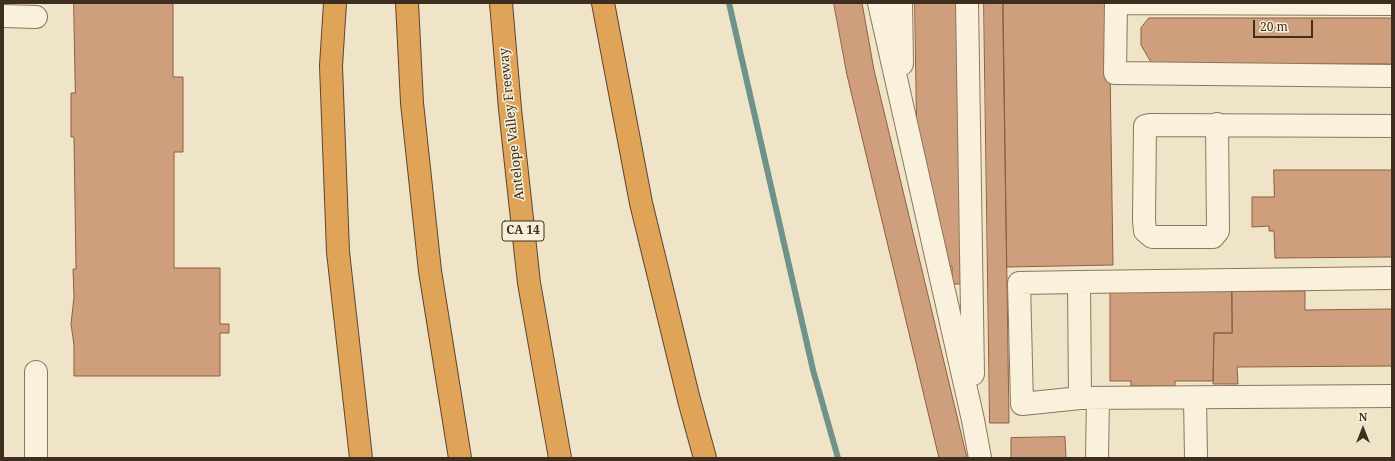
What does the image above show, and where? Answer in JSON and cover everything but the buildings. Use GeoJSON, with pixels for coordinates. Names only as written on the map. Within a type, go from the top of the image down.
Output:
{"type":"FeatureCollection","features":[{"type":"Feature","properties":{"kind":"highway"},"geometry":{"type":"LineString","coordinates":[[335,3],[331,66],[338,252],[362,458]]}},
{"type":"Feature","properties":{"kind":"highway"},"geometry":{"type":"LineString","coordinates":[[407,3],[412,103],[430,271],[460,458]]}},
{"type":"Feature","properties":{"kind":"highway","name":"Antelope Valley Freeway"},"geometry":{"type":"LineString","coordinates":[[501,3],[529,283],[560,458]]}},
{"type":"Feature","properties":{"kind":"highway"},"geometry":{"type":"LineString","coordinates":[[603,3],[641,203],[689,400],[706,458]]}},
{"type":"Feature","properties":{"kind":"lane"},"geometry":{"type":"LineString","coordinates":[[878,3],[973,420],[980,458]]}},
{"type":"Feature","properties":{"kind":"lane"},"geometry":{"type":"LineString","coordinates":[[901,3],[902,106]]}},
{"type":"Feature","properties":{"kind":"lane"},"geometry":{"type":"LineString","coordinates":[[967,3],[973,420]]}},
{"type":"Feature","properties":{"kind":"lane"},"geometry":{"type":"LineString","coordinates":[[1392,4],[1116,3],[1115,73],[1392,76]]}},
{"type":"Feature","properties":{"kind":"lane"},"geometry":{"type":"LineString","coordinates":[[3,16],[36,17]]}},
{"type":"Feature","properties":{"kind":"lane"},"geometry":{"type":"LineString","coordinates":[[1217,124],[1218,231],[1213,237],[1152,237],[1145,231],[1144,220],[1145,126],[1217,124],[1392,126]]}},
{"type":"Feature","properties":{"kind":"lane"},"geometry":{"type":"LineString","coordinates":[[1392,278],[1019,283],[1022,404],[1089,398],[1392,396]]}},
{"type":"Feature","properties":{"kind":"lane"},"geometry":{"type":"LineString","coordinates":[[1079,282],[1089,398],[1097,458]]}},
{"type":"Feature","properties":{"kind":"lane"},"geometry":{"type":"LineString","coordinates":[[36,372],[36,458]]}},
{"type":"Feature","properties":{"kind":"lane"},"geometry":{"type":"LineString","coordinates":[[1195,398],[1196,458]]}},
{"type":"Feature","properties":{"kind":"waterway"},"geometry":{"type":"LineString","coordinates":[[729,3],[813,370],[838,458]]}}]}
